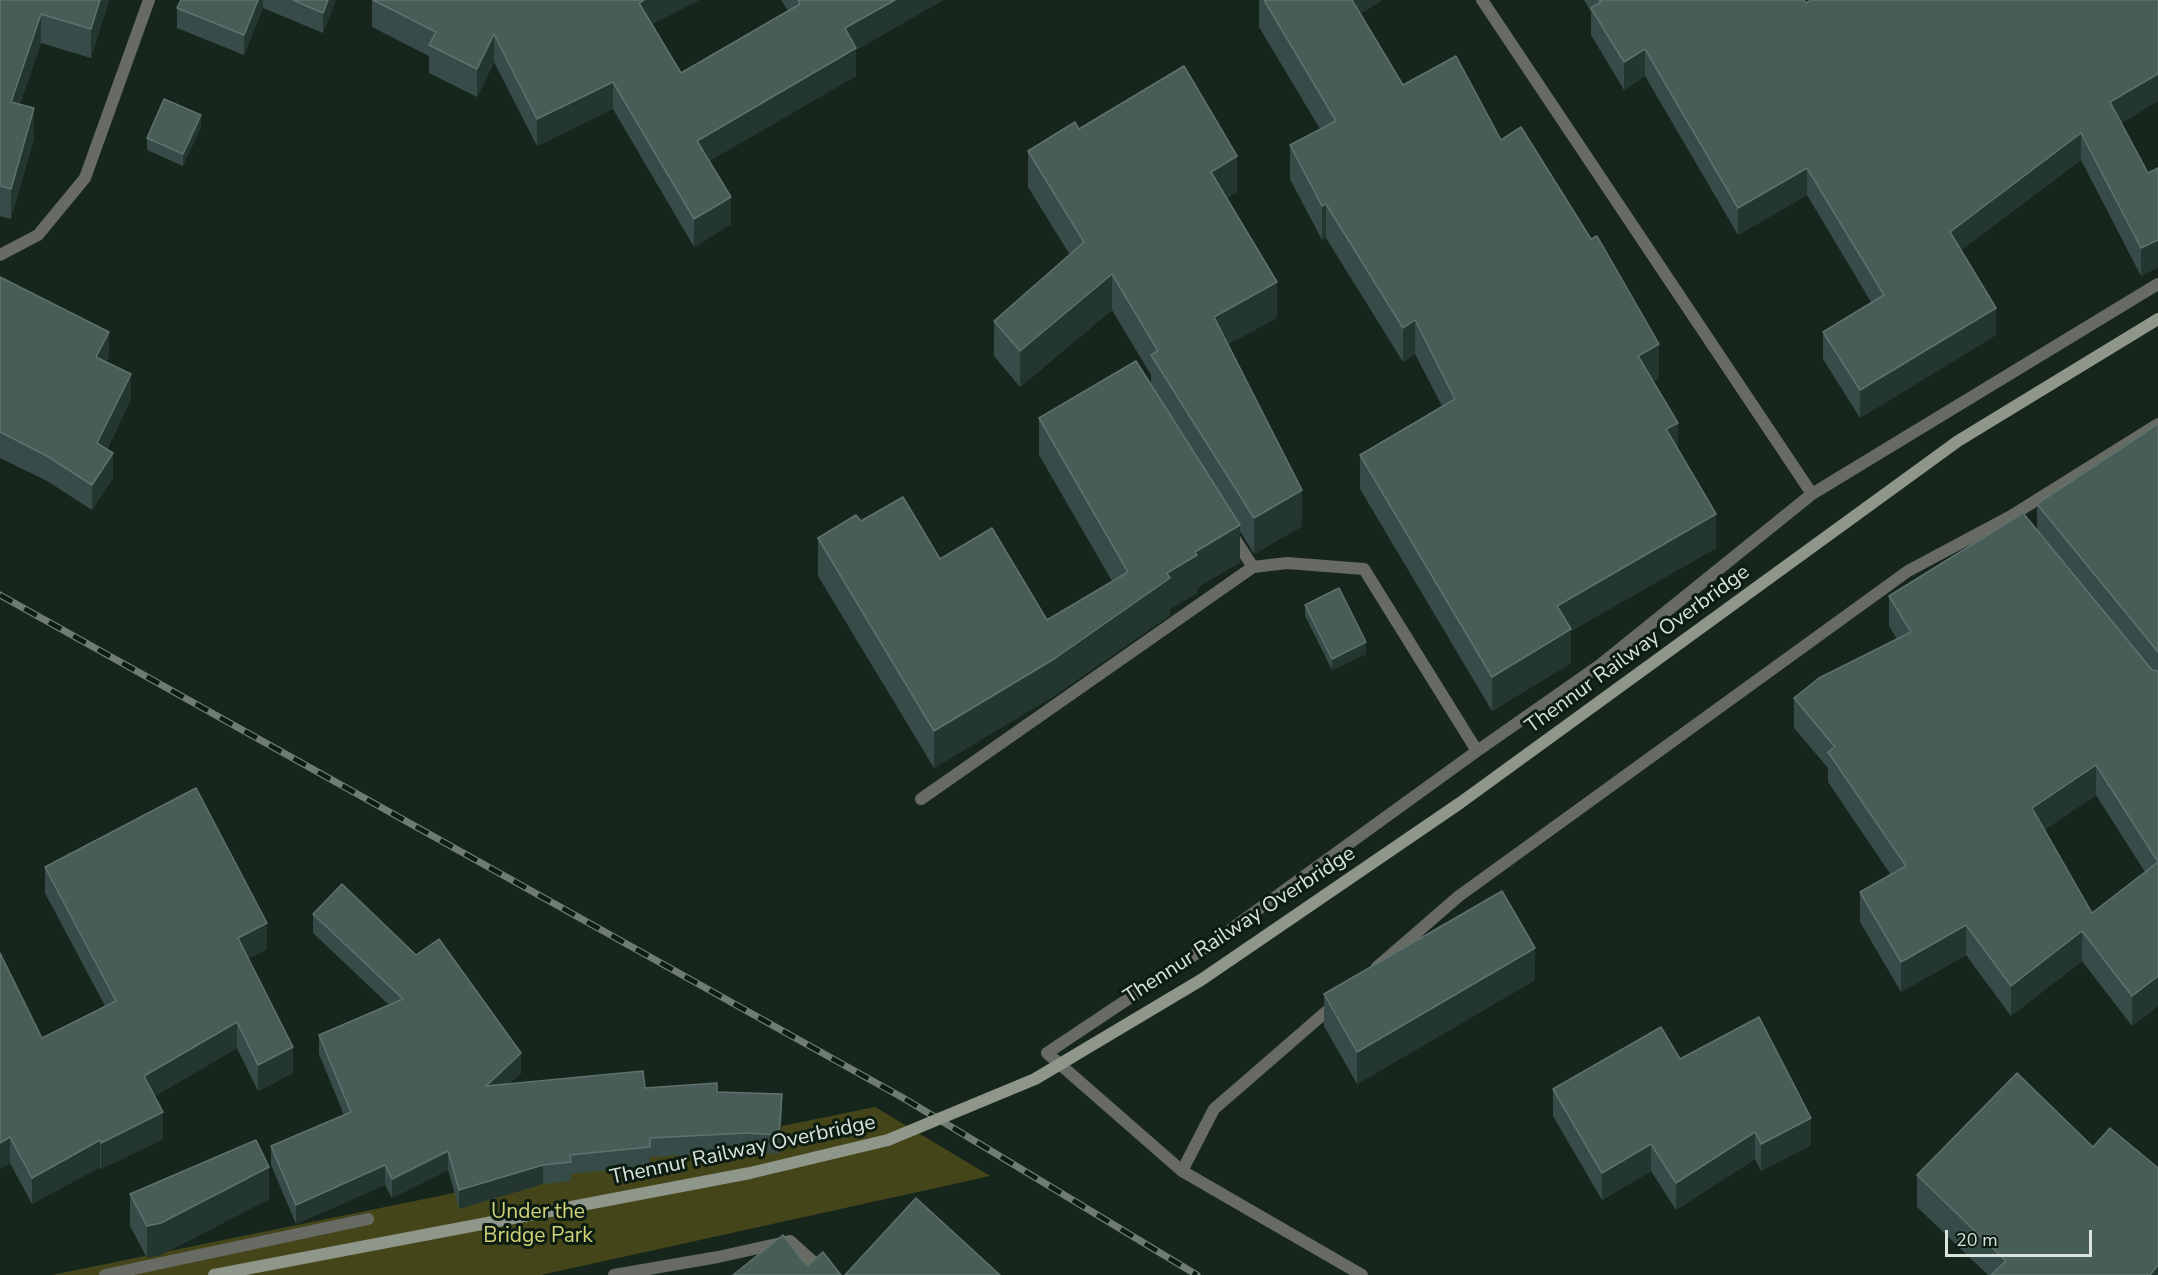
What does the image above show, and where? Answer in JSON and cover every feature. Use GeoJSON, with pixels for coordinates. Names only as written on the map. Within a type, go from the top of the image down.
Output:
{"type":"FeatureCollection","features":[{"type":"Feature","properties":{"kind":"main road","name":"Thennur Railway Overbridge"},"geometry":{"type":"LineString","coordinates":[[214,1275],[750,1173],[888,1140],[1035,1079],[1201,980],[1460,803],[1958,441],[2158,319]]}},
{"type":"Feature","properties":{"kind":"street"},"geometry":{"type":"LineString","coordinates":[[0,255],[38,235],[85,178],[149,0]]}},
{"type":"Feature","properties":{"kind":"street"},"geometry":{"type":"LineString","coordinates":[[1482,0],[1812,494]]}},
{"type":"Feature","properties":{"kind":"street"},"geometry":{"type":"LineString","coordinates":[[1362,1275],[1182,1171],[1047,1053],[1209,945],[1600,665],[1812,494],[2158,284]]}},
{"type":"Feature","properties":{"kind":"street"},"geometry":{"type":"LineString","coordinates":[[1363,980],[1459,896],[1908,571],[2014,520],[2158,424]]}},
{"type":"Feature","properties":{"kind":"street"},"geometry":{"type":"LineString","coordinates":[[1222,518],[1253,567]]}},
{"type":"Feature","properties":{"kind":"street"},"geometry":{"type":"LineString","coordinates":[[921,798],[1253,567],[1287,563],[1364,569],[1477,751]]}},
{"type":"Feature","properties":{"kind":"street"},"geometry":{"type":"LineString","coordinates":[[1182,1171],[1214,1109],[1345,995]]}},
{"type":"Feature","properties":{"kind":"street"},"geometry":{"type":"LineString","coordinates":[[105,1275],[368,1219]]}},
{"type":"Feature","properties":{"kind":"street"},"geometry":{"type":"LineString","coordinates":[[618,1275],[790,1241],[828,1275]]}},
{"type":"Feature","properties":{"kind":"green space","name":"Under the Bridge Park"},"geometry":{"type":"Polygon","coordinates":[[[875,1107],[990,1176],[541,1275],[52,1275],[875,1107]]]}},
{"type":"Feature","properties":{"kind":"building"},"geometry":{"type":"Polygon","coordinates":[[[0,0],[100,0],[91,29],[41,14],[11,102],[34,108],[11,189],[0,186],[0,0]]]}},
{"type":"Feature","properties":{"kind":"building"},"geometry":{"type":"Polygon","coordinates":[[[181,0],[258,0],[244,35],[177,8],[181,0]]]}},
{"type":"Feature","properties":{"kind":"building"},"geometry":{"type":"Polygon","coordinates":[[[293,0],[328,0],[323,13],[293,0]]]}},
{"type":"Feature","properties":{"kind":"building"},"geometry":{"type":"Polygon","coordinates":[[[373,0],[644,0],[639,3],[681,73],[800,4],[798,0],[895,0],[845,28],[856,48],[697,141],[731,197],[694,219],[613,82],[537,119],[494,34],[477,69],[429,45],[436,32],[373,0]]]}},
{"type":"Feature","properties":{"kind":"building"},"geometry":{"type":"Polygon","coordinates":[[[1264,0],[1352,0],[1403,85],[1456,56],[1501,140],[1521,127],[1591,239],[1597,236],[1659,344],[1638,356],[1678,423],[1666,429],[1716,514],[1557,606],[1571,629],[1492,677],[1360,455],[1455,399],[1415,320],[1403,328],[1326,204],[1322,206],[1290,145],[1336,121],[1264,0]]]}},
{"type":"Feature","properties":{"kind":"building"},"geometry":{"type":"Polygon","coordinates":[[[1599,0],[1804,0],[1806,3],[1811,0],[2158,0],[2158,74],[2110,102],[2148,173],[2158,168],[2158,240],[2141,248],[2081,133],[1950,232],[1996,308],[1860,390],[1823,332],[1884,295],[1807,168],[1738,208],[1645,49],[1624,62],[1591,8],[1601,2],[1599,0]]]}},
{"type":"Feature","properties":{"kind":"building"},"geometry":{"type":"Polygon","coordinates":[[[1184,66],[1237,156],[1211,172],[1277,282],[1214,317],[1302,490],[1254,518],[1151,355],[1158,351],[1112,274],[1020,351],[994,321],[1084,242],[1028,151],[1075,122],[1079,129],[1184,66]]]}},
{"type":"Feature","properties":{"kind":"building"},"geometry":{"type":"Polygon","coordinates":[[[164,99],[201,115],[183,154],[147,138],[164,99]]]}},
{"type":"Feature","properties":{"kind":"building"},"geometry":{"type":"Polygon","coordinates":[[[0,277],[109,332],[96,357],[131,374],[97,443],[113,453],[92,485],[47,456],[0,432],[0,277]]]}},
{"type":"Feature","properties":{"kind":"building"},"geometry":{"type":"Polygon","coordinates":[[[1136,361],[1240,525],[1195,552],[1197,555],[1167,573],[1170,578],[1054,659],[934,731],[818,538],[856,515],[861,521],[903,497],[940,559],[992,528],[1047,620],[1128,572],[1039,418],[1136,361]]]}},
{"type":"Feature","properties":{"kind":"building"},"geometry":{"type":"Polygon","coordinates":[[[2158,424],[2158,652],[2037,504],[2158,424]]]}},
{"type":"Feature","properties":{"kind":"building"},"geometry":{"type":"Polygon","coordinates":[[[2023,513],[2152,670],[2158,671],[2158,862],[2158,976],[2132,996],[2082,931],[2011,986],[1966,925],[1901,962],[1860,892],[1906,866],[1828,752],[1835,747],[1794,698],[1819,678],[1911,632],[1889,596],[2023,513]],[[2096,765],[2032,808],[2092,913],[2158,862],[2096,765]]]}},
{"type":"Feature","properties":{"kind":"building"},"geometry":{"type":"Polygon","coordinates":[[[1339,588],[1366,642],[1332,659],[1305,605],[1339,588]]]}},
{"type":"Feature","properties":{"kind":"building"},"geometry":{"type":"Polygon","coordinates":[[[196,788],[267,923],[238,938],[293,1047],[258,1065],[237,1022],[144,1076],[163,1112],[101,1143],[100,1140],[32,1178],[10,1137],[0,1143],[0,953],[42,1038],[116,1001],[45,867],[196,788]]]}},
{"type":"Feature","properties":{"kind":"building"},"geometry":{"type":"Polygon","coordinates":[[[342,884],[416,955],[439,939],[521,1053],[486,1086],[643,1071],[645,1088],[717,1083],[717,1092],[782,1094],[779,1135],[746,1133],[650,1138],[650,1147],[570,1155],[571,1162],[543,1165],[459,1190],[448,1151],[392,1179],[385,1165],[296,1205],[271,1146],[351,1112],[319,1035],[403,999],[313,914],[342,884]]]}},
{"type":"Feature","properties":{"kind":"building"},"geometry":{"type":"Polygon","coordinates":[[[1502,891],[1535,948],[1357,1052],[1324,994],[1502,891]]]}},
{"type":"Feature","properties":{"kind":"building"},"geometry":{"type":"Polygon","coordinates":[[[1759,1017],[1811,1118],[1761,1144],[1755,1132],[1676,1183],[1651,1144],[1602,1173],[1553,1089],[1661,1027],[1680,1059],[1759,1017]]]}},
{"type":"Feature","properties":{"kind":"building"},"geometry":{"type":"Polygon","coordinates":[[[2017,1073],[2093,1147],[2110,1128],[2158,1168],[2158,1265],[2150,1275],[1991,1275],[2006,1261],[1917,1175],[2017,1073]]]}},
{"type":"Feature","properties":{"kind":"building"},"geometry":{"type":"Polygon","coordinates":[[[256,1140],[269,1167],[161,1223],[147,1226],[130,1194],[256,1140]]]}},
{"type":"Feature","properties":{"kind":"building"},"geometry":{"type":"Polygon","coordinates":[[[916,1198],[1000,1275],[845,1275],[916,1198]]]}},
{"type":"Feature","properties":{"kind":"building"},"geometry":{"type":"Polygon","coordinates":[[[783,1235],[807,1266],[823,1252],[841,1275],[733,1275],[783,1235]]]}},
{"type":"Feature","properties":{"kind":"railway"},"geometry":{"type":"LineString","coordinates":[[0,595],[905,1099],[1197,1275]]}}]}
